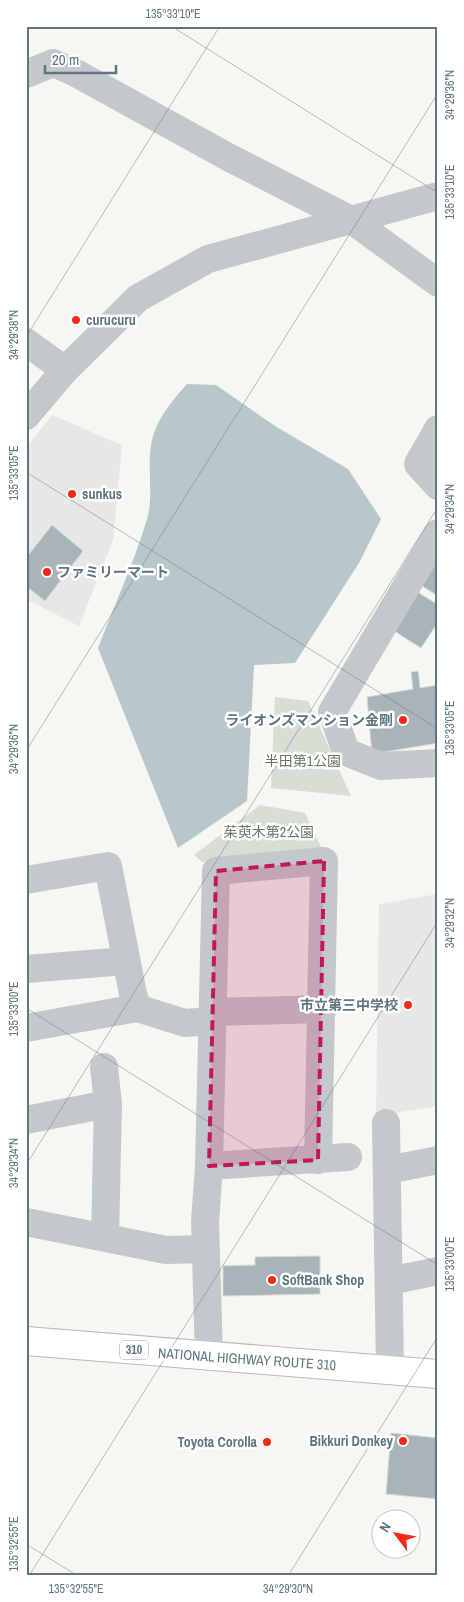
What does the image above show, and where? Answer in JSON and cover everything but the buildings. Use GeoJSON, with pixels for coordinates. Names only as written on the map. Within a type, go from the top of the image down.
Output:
{"type":"FeatureCollection","features":[{"type":"Feature","properties":{"kind":"highway","name":"NATIONAL HIGHWAY ROUTE 310"},"geometry":{"type":"LineString","coordinates":[[26,1341],[438,1374]]}},
{"type":"Feature","properties":{"kind":"street"},"geometry":{"type":"LineString","coordinates":[[26,74],[53,63],[74,72],[228,157],[353,221],[438,284]]}},
{"type":"Feature","properties":{"kind":"street"},"geometry":{"type":"LineString","coordinates":[[26,416],[65,370],[138,298],[208,259],[353,221],[438,196]]}},
{"type":"Feature","properties":{"kind":"street"},"geometry":{"type":"LineString","coordinates":[[26,342],[65,370]]}},
{"type":"Feature","properties":{"kind":"street"},"geometry":{"type":"LineString","coordinates":[[432,438],[418,464],[438,486]]}},
{"type":"Feature","properties":{"kind":"street"},"geometry":{"type":"LineString","coordinates":[[438,533],[332,712],[346,752],[381,766],[438,763]]}},
{"type":"Feature","properties":{"kind":"street"},"geometry":{"type":"LineString","coordinates":[[209,1357],[205,1222],[209,1166],[216,871],[324,861],[323,1009],[318,1160]]}},
{"type":"Feature","properties":{"kind":"street"},"geometry":{"type":"LineString","coordinates":[[26,880],[108,866],[137,1008]]}},
{"type":"Feature","properties":{"kind":"street"},"geometry":{"type":"LineString","coordinates":[[26,969],[126,961]]}},
{"type":"Feature","properties":{"kind":"street"},"geometry":{"type":"LineString","coordinates":[[26,1028],[137,1008],[185,1023],[213,1017],[323,1009]]}},
{"type":"Feature","properties":{"kind":"street"},"geometry":{"type":"LineString","coordinates":[[104,1067],[108,1104],[105,1237]]}},
{"type":"Feature","properties":{"kind":"street"},"geometry":{"type":"LineString","coordinates":[[26,1120],[108,1104]]}},
{"type":"Feature","properties":{"kind":"street"},"geometry":{"type":"LineString","coordinates":[[386,1123],[390,1370]]}},
{"type":"Feature","properties":{"kind":"street"},"geometry":{"type":"LineString","coordinates":[[209,1166],[348,1157]]}},
{"type":"Feature","properties":{"kind":"street"},"geometry":{"type":"LineString","coordinates":[[387,1170],[438,1160]]}},
{"type":"Feature","properties":{"kind":"street"},"geometry":{"type":"LineString","coordinates":[[26,1222],[166,1250],[206,1249]]}},
{"type":"Feature","properties":{"kind":"street"},"geometry":{"type":"LineString","coordinates":[[389,1281],[438,1271]]}},
{"type":"Feature","properties":{"kind":"highlighted area"},"geometry":{"type":"Polygon","coordinates":[[[324,861],[318,1160],[209,1166],[216,871],[324,861]]]}},
{"type":"Feature","properties":{"kind":"shaded area"},"geometry":{"type":"Polygon","coordinates":[[[187,384],[216,385],[275,426],[348,469],[381,519],[359,563],[295,663],[254,665],[247,801],[178,848],[98,648],[130,568],[147,519],[150,501],[150,455],[153,437],[164,413],[187,384]]]}},
{"type":"Feature","properties":{"kind":"shaded area","name":"sunkus"},"geometry":{"type":"Polygon","coordinates":[[[52,415],[122,445],[113,540],[79,626],[26,599],[26,448],[52,415]]]}},
{"type":"Feature","properties":{"kind":"shaded area","name":"市立第三中学校"},"geometry":{"type":"Polygon","coordinates":[[[438,894],[438,1106],[376,1116],[379,904],[438,894]]]}},
{"type":"Feature","properties":{"kind":"green space","name":"半田第1公園"},"geometry":{"type":"Polygon","coordinates":[[[275,697],[308,701],[351,796],[271,788],[275,697]]]}},
{"type":"Feature","properties":{"kind":"green space","name":"茱萸木第2公園"},"geometry":{"type":"Polygon","coordinates":[[[260,805],[305,813],[323,851],[202,862],[194,855],[260,805]]]}},
{"type":"Feature","properties":{"kind":"place","name":"curucuru"},"geometry":{"type":"Point","coordinates":[76,320]}},
{"type":"Feature","properties":{"kind":"place","name":"sunkus"},"geometry":{"type":"Point","coordinates":[72,494]}},
{"type":"Feature","properties":{"kind":"place","name":"ファミリーマート"},"geometry":{"type":"Point","coordinates":[47,572]}},
{"type":"Feature","properties":{"kind":"place","name":"ライオンズマンション金剛"},"geometry":{"type":"Point","coordinates":[403,720]}},
{"type":"Feature","properties":{"kind":"place","name":"市立第三中学校"},"geometry":{"type":"Point","coordinates":[408,1005]}},
{"type":"Feature","properties":{"kind":"place","name":"SoftBank Shop"},"geometry":{"type":"Point","coordinates":[272,1280]}},
{"type":"Feature","properties":{"kind":"place","name":"Bikkuri Donkey"},"geometry":{"type":"Point","coordinates":[403,1441]}},
{"type":"Feature","properties":{"kind":"place","name":"Toyota Corolla"},"geometry":{"type":"Point","coordinates":[267,1442]}}]}
